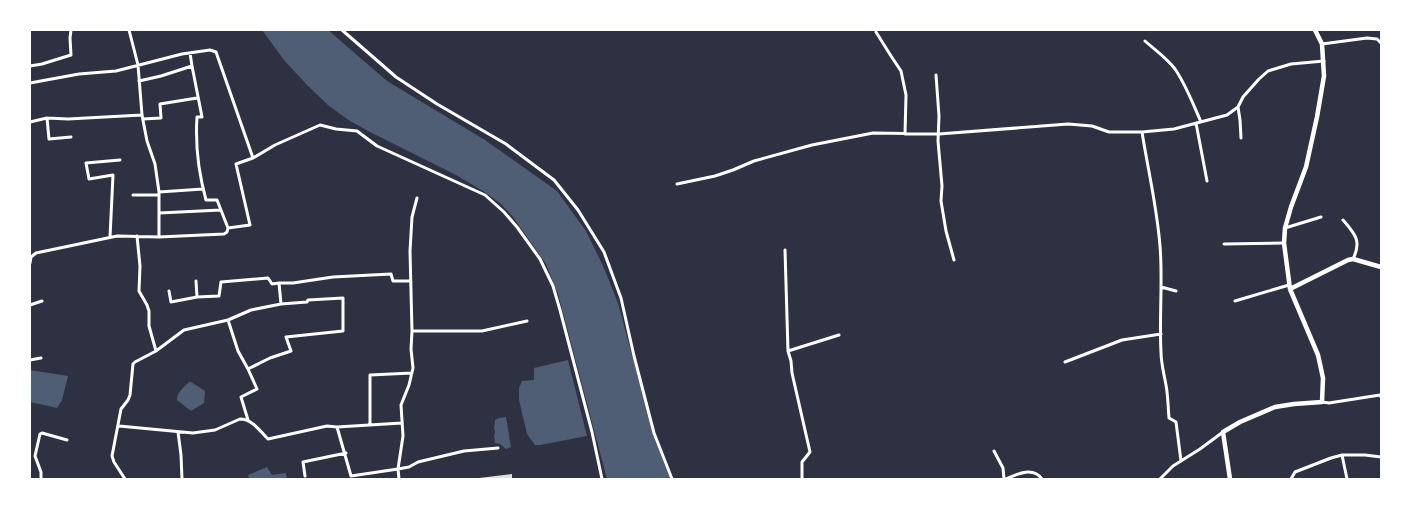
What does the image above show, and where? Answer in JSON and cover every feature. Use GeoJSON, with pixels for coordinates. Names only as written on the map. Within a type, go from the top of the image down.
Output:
{"type":"FeatureCollection","features":[{"type":"Feature","properties":{"kind":"main road"},"geometry":{"type":"LineString","coordinates":[[1230,479],[1223,432],[1240,422],[1275,407],[1322,402],[1323,378],[1318,354],[1290,287],[1284,243],[1285,228],[1291,207],[1306,168],[1324,76],[1322,44],[1315,30]]}},
{"type":"Feature","properties":{"kind":"main road"},"geometry":{"type":"LineString","coordinates":[[1290,287],[1348,260],[1353,259],[1381,267]]}},
{"type":"Feature","properties":{"kind":"street"},"geometry":{"type":"LineString","coordinates":[[30,66],[71,55],[71,30]]}},
{"type":"Feature","properties":{"kind":"street"},"geometry":{"type":"LineString","coordinates":[[129,30],[138,65],[142,117],[147,141],[155,164],[159,194],[159,237]]}},
{"type":"Feature","properties":{"kind":"street"},"geometry":{"type":"LineString","coordinates":[[342,30],[396,77],[437,104],[506,144],[554,180],[578,210],[604,252],[621,298],[654,433],[672,479]]}},
{"type":"Feature","properties":{"kind":"street"},"geometry":{"type":"LineString","coordinates":[[876,32],[901,71],[906,96],[905,134]]}},
{"type":"Feature","properties":{"kind":"street"},"geometry":{"type":"LineString","coordinates":[[1322,44],[1367,38],[1377,39],[1381,43]]}},
{"type":"Feature","properties":{"kind":"street"},"geometry":{"type":"LineString","coordinates":[[1145,41],[1163,56],[1174,68],[1201,122]]}},
{"type":"Feature","properties":{"kind":"street"},"geometry":{"type":"LineString","coordinates":[[30,84],[79,74],[116,70],[182,54],[210,50],[216,52],[253,158]]}},
{"type":"Feature","properties":{"kind":"street"},"geometry":{"type":"LineString","coordinates":[[30,263],[31,257],[36,253],[110,237],[159,237],[224,234],[227,232],[228,228],[217,200],[206,200],[203,189],[195,142],[197,117],[202,117],[197,98],[190,54]]}},
{"type":"Feature","properties":{"kind":"street"},"geometry":{"type":"LineString","coordinates":[[677,184],[715,176],[734,170],[754,161],[841,139],[873,134],[939,134],[1068,124],[1092,126],[1109,132],[1142,132],[1174,129],[1227,115],[1238,107],[1243,97],[1268,71],[1291,64],[1324,61]]}},
{"type":"Feature","properties":{"kind":"street"},"geometry":{"type":"LineString","coordinates":[[139,81],[192,66]]}},
{"type":"Feature","properties":{"kind":"street"},"geometry":{"type":"LineString","coordinates":[[936,76],[939,116],[938,141],[942,186],[941,201],[946,232],[954,260]]}},
{"type":"Feature","properties":{"kind":"street"},"geometry":{"type":"LineString","coordinates":[[30,122],[47,118],[160,118],[160,104],[197,98]]}},
{"type":"Feature","properties":{"kind":"street"},"geometry":{"type":"LineString","coordinates":[[1238,107],[1241,138]]}},
{"type":"Feature","properties":{"kind":"street"},"geometry":{"type":"LineString","coordinates":[[47,118],[49,139],[71,137]]}},
{"type":"Feature","properties":{"kind":"street"},"geometry":{"type":"LineString","coordinates":[[1196,123],[1207,181]]}},
{"type":"Feature","properties":{"kind":"street"},"geometry":{"type":"LineString","coordinates":[[228,228],[250,225],[236,164],[253,158],[275,145],[320,125],[336,129],[357,131],[377,146],[485,195],[504,212],[517,227],[540,259],[553,286],[588,417],[602,479]]}},
{"type":"Feature","properties":{"kind":"street"},"geometry":{"type":"LineString","coordinates":[[1142,132],[1156,204],[1160,246],[1161,352],[1163,372],[1169,418],[1170,420],[1174,420],[1176,422],[1181,461]]}},
{"type":"Feature","properties":{"kind":"street"},"geometry":{"type":"LineString","coordinates":[[110,237],[113,175],[89,179],[86,163],[120,160]]}},
{"type":"Feature","properties":{"kind":"street"},"geometry":{"type":"LineString","coordinates":[[133,196],[203,189]]}},
{"type":"Feature","properties":{"kind":"street"},"geometry":{"type":"LineString","coordinates":[[399,479],[398,469],[403,436],[401,404],[409,385],[413,368],[411,349],[412,281],[410,251],[412,217],[417,198]]}},
{"type":"Feature","properties":{"kind":"street"},"geometry":{"type":"LineString","coordinates":[[159,213],[221,210]]}},
{"type":"Feature","properties":{"kind":"street"},"geometry":{"type":"LineString","coordinates":[[1285,228],[1322,217]]}},
{"type":"Feature","properties":{"kind":"street"},"geometry":{"type":"LineString","coordinates":[[1343,220],[1355,234],[1358,242],[1357,252],[1353,259]]}},
{"type":"Feature","properties":{"kind":"street"},"geometry":{"type":"LineString","coordinates":[[138,236],[140,266],[139,292],[149,311],[149,326],[156,351]]}},
{"type":"Feature","properties":{"kind":"street"},"geometry":{"type":"LineString","coordinates":[[1224,244],[1284,243]]}},
{"type":"Feature","properties":{"kind":"street"},"geometry":{"type":"LineString","coordinates":[[785,250],[788,351],[792,373],[808,435],[810,452],[802,462],[802,479]]}},
{"type":"Feature","properties":{"kind":"street"},"geometry":{"type":"LineString","coordinates":[[169,291],[171,302],[197,297],[219,296],[221,282],[268,278],[272,284],[293,283],[333,277],[391,274],[393,281],[412,281]]}},
{"type":"Feature","properties":{"kind":"street"},"geometry":{"type":"LineString","coordinates":[[196,281],[197,297]]}},
{"type":"Feature","properties":{"kind":"street"},"geometry":{"type":"LineString","coordinates":[[279,283],[281,304]]}},
{"type":"Feature","properties":{"kind":"street"},"geometry":{"type":"LineString","coordinates":[[1161,287],[1176,291]]}},
{"type":"Feature","properties":{"kind":"street"},"geometry":{"type":"LineString","coordinates":[[1235,302],[1290,287]]}},
{"type":"Feature","properties":{"kind":"street"},"geometry":{"type":"LineString","coordinates":[[125,479],[114,462],[112,450],[121,409],[130,395],[133,364],[135,362],[156,351],[184,330],[228,320],[251,310],[281,304],[307,302],[308,300],[343,298],[343,331],[286,337],[291,351],[270,358],[248,369]]}},
{"type":"Feature","properties":{"kind":"street"},"geometry":{"type":"LineString","coordinates":[[30,305],[42,302]]}},
{"type":"Feature","properties":{"kind":"street"},"geometry":{"type":"LineString","coordinates":[[228,320],[238,351],[257,389],[241,397],[248,420],[268,439],[327,426],[402,423]]}},
{"type":"Feature","properties":{"kind":"street"},"geometry":{"type":"LineString","coordinates":[[412,331],[482,331],[527,321]]}},
{"type":"Feature","properties":{"kind":"street"},"geometry":{"type":"LineString","coordinates":[[1065,362],[1122,340],[1161,334]]}},
{"type":"Feature","properties":{"kind":"street"},"geometry":{"type":"LineString","coordinates":[[788,351],[839,335]]}},
{"type":"Feature","properties":{"kind":"street"},"geometry":{"type":"LineString","coordinates":[[30,360],[41,358]]}},
{"type":"Feature","properties":{"kind":"street"},"geometry":{"type":"LineString","coordinates":[[370,425],[370,375],[412,373]]}},
{"type":"Feature","properties":{"kind":"street"},"geometry":{"type":"LineString","coordinates":[[1322,402],[1329,404],[1380,395],[1381,397]]}},
{"type":"Feature","properties":{"kind":"street"},"geometry":{"type":"LineString","coordinates":[[118,426],[193,433],[215,430],[240,419],[248,420]]}},
{"type":"Feature","properties":{"kind":"street"},"geometry":{"type":"LineString","coordinates":[[337,426],[346,453],[351,476],[409,467],[418,462],[464,451],[498,448]]}},
{"type":"Feature","properties":{"kind":"street"},"geometry":{"type":"LineString","coordinates":[[178,432],[182,479]]}},
{"type":"Feature","properties":{"kind":"street"},"geometry":{"type":"LineString","coordinates":[[1160,479],[1181,461],[1223,432]]}},
{"type":"Feature","properties":{"kind":"street"},"geometry":{"type":"LineString","coordinates":[[41,479],[41,472],[34,456],[39,436],[42,433],[67,440]]}},
{"type":"Feature","properties":{"kind":"street"},"geometry":{"type":"LineString","coordinates":[[994,451],[1003,468],[1005,479],[1023,472],[1036,474],[1042,479]]}},
{"type":"Feature","properties":{"kind":"street"},"geometry":{"type":"LineString","coordinates":[[305,476],[303,462],[346,453]]}},
{"type":"Feature","properties":{"kind":"street"},"geometry":{"type":"LineString","coordinates":[[30,454],[34,456]]}},
{"type":"Feature","properties":{"kind":"street"},"geometry":{"type":"LineString","coordinates":[[1291,479],[1295,472],[1342,455],[1381,457]]}},
{"type":"Feature","properties":{"kind":"street"},"geometry":{"type":"LineString","coordinates":[[1342,455],[1348,479]]}},
{"type":"Feature","properties":{"kind":"water"},"geometry":{"type":"Polygon","coordinates":[[[262,30],[328,30],[387,81],[485,140],[557,191],[586,231],[604,268],[618,303],[654,437],[670,479],[607,479],[558,294],[546,264],[513,217],[500,203],[483,191],[456,175],[350,121],[329,106],[284,60],[262,30]]]}},
{"type":"Feature","properties":{"kind":"water"},"geometry":{"type":"Polygon","coordinates":[[[568,360],[587,436],[535,445],[527,434],[519,400],[519,388],[522,381],[534,380],[534,368],[568,360]]]}},
{"type":"Feature","properties":{"kind":"water"},"geometry":{"type":"Polygon","coordinates":[[[30,370],[68,376],[62,400],[57,408],[30,402],[30,370]]]}},
{"type":"Feature","properties":{"kind":"water"},"geometry":{"type":"Polygon","coordinates":[[[189,382],[205,391],[204,403],[191,411],[177,400],[179,392],[189,382]]]}},
{"type":"Feature","properties":{"kind":"water"},"geometry":{"type":"Polygon","coordinates":[[[506,417],[511,447],[506,449],[500,444],[495,443],[494,428],[495,420],[506,417]]]}},
{"type":"Feature","properties":{"kind":"water"},"geometry":{"type":"Polygon","coordinates":[[[267,467],[272,475],[286,473],[287,479],[249,479],[248,475],[267,467]]]}},
{"type":"Feature","properties":{"kind":"building"},"geometry":{"type":"Polygon","coordinates":[[[512,474],[512,479],[479,479],[479,478],[512,474]]]}}]}
